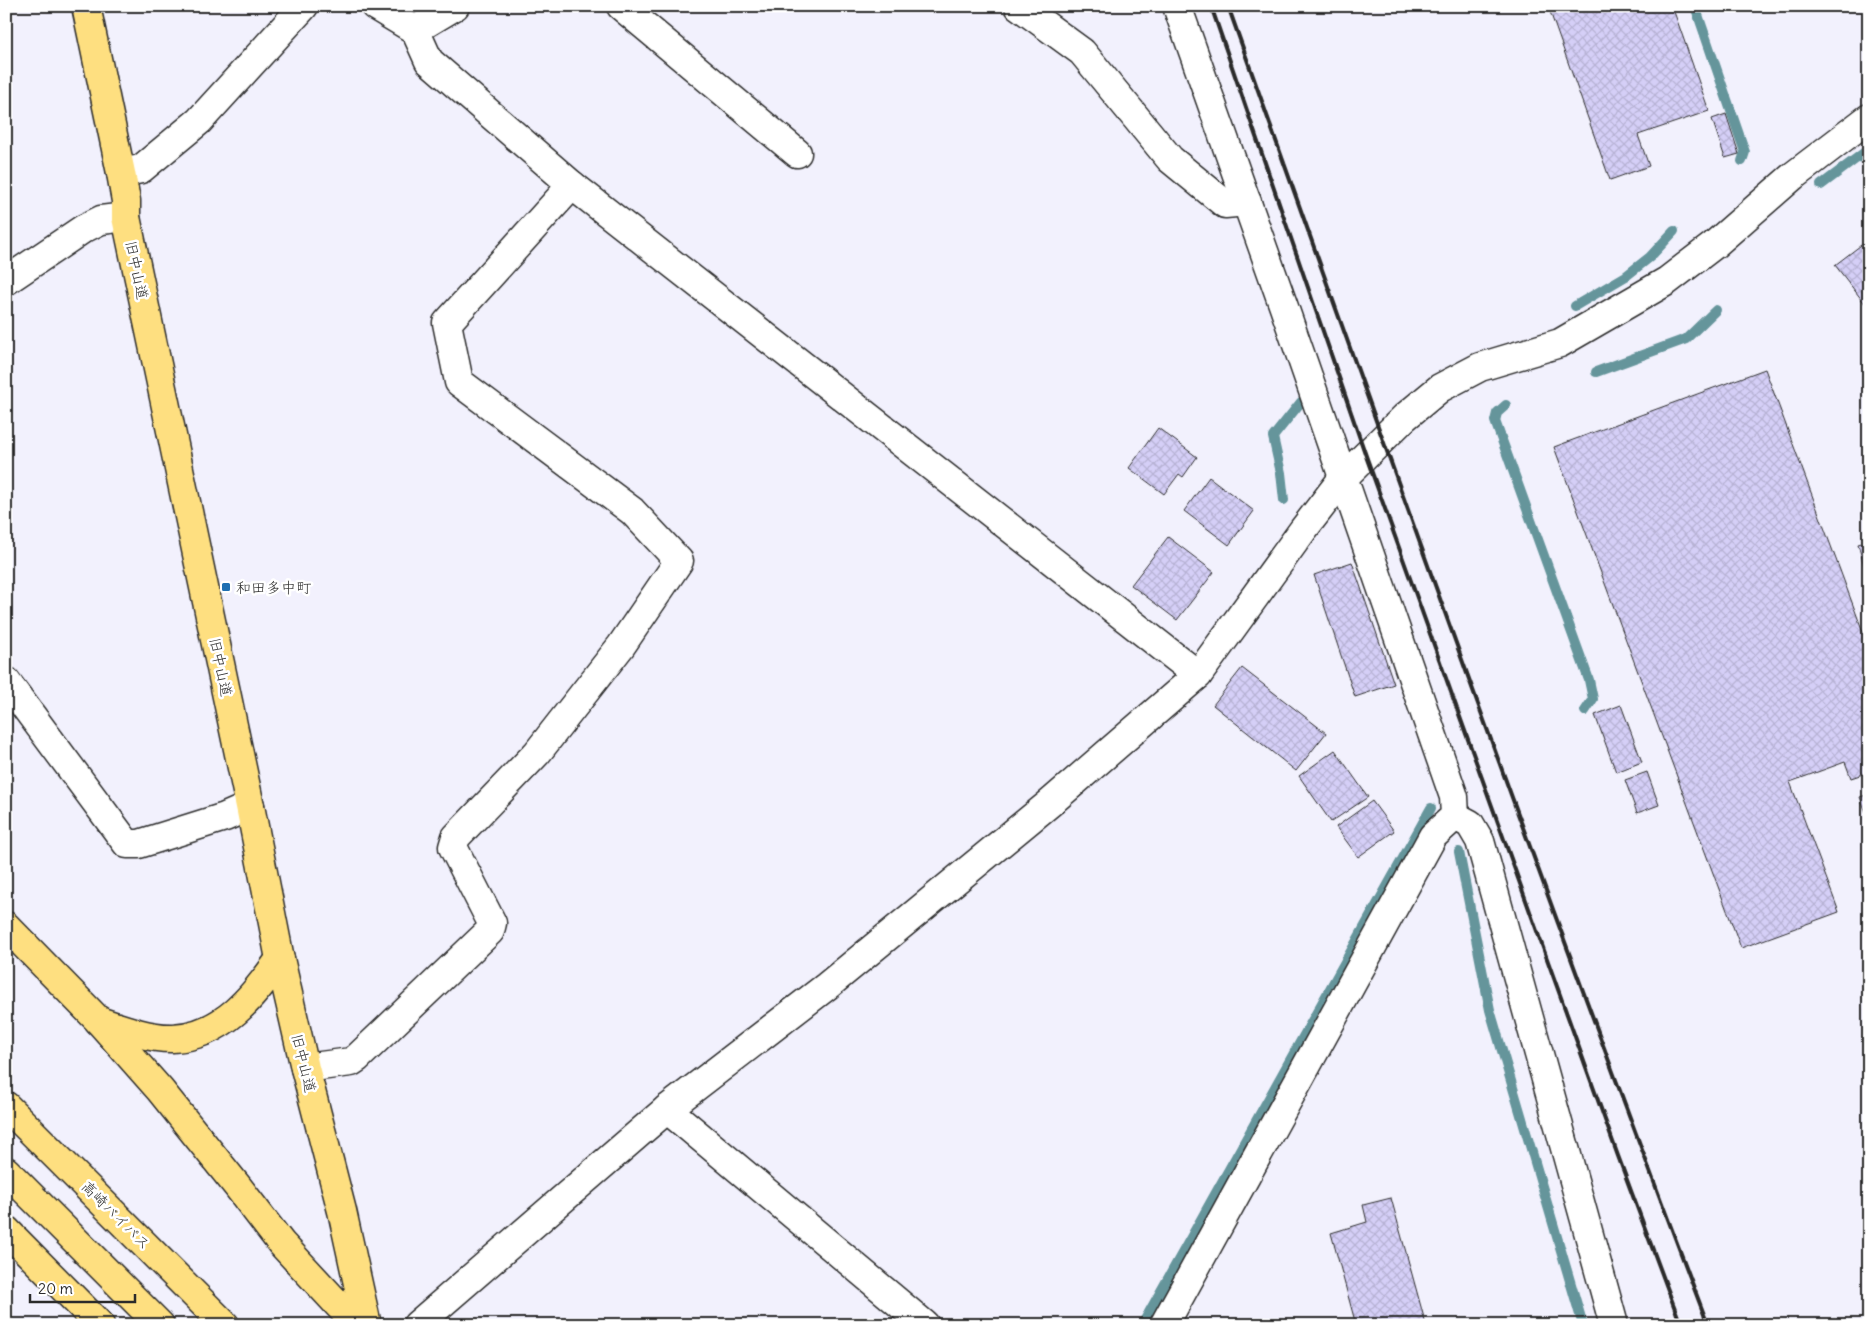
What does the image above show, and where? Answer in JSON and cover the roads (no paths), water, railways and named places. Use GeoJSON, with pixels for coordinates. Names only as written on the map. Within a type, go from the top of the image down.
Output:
{"type":"FeatureCollection","features":[{"type":"Feature","properties":{"kind":"main road","name":"旧中山道"},"geometry":{"type":"LineString","coordinates":[[86,6],[121,173],[126,201],[126,216],[250,806],[280,959],[305,1068],[342,1211],[367,1325]]}},
{"type":"Feature","properties":{"kind":"main road"},"geometry":{"type":"LineString","coordinates":[[6,926],[99,1021],[160,1090],[282,1243],[357,1325]]}},
{"type":"Feature","properties":{"kind":"main road"},"geometry":{"type":"LineString","coordinates":[[99,1021],[129,1031],[171,1038],[194,1036],[218,1024],[251,998],[280,959]]}},
{"type":"Feature","properties":{"kind":"main road","name":"高崎バイパス"},"geometry":{"type":"LineString","coordinates":[[6,1106],[225,1325]]}},
{"type":"Feature","properties":{"kind":"main road"},"geometry":{"type":"LineString","coordinates":[[6,1171],[160,1325]]}},
{"type":"Feature","properties":{"kind":"main road"},"geometry":{"type":"LineString","coordinates":[[6,1230],[100,1325]]}},
{"type":"Feature","properties":{"kind":"street"},"geometry":{"type":"LineString","coordinates":[[121,173],[141,169],[199,120],[304,6]]}},
{"type":"Feature","properties":{"kind":"street"},"geometry":{"type":"LineString","coordinates":[[375,6],[415,30],[429,61],[572,186],[1198,675]]}},
{"type":"Feature","properties":{"kind":"street"},"geometry":{"type":"LineString","coordinates":[[415,30],[455,6]]}},
{"type":"Feature","properties":{"kind":"street"},"geometry":{"type":"LineString","coordinates":[[621,6],[797,153]]}},
{"type":"Feature","properties":{"kind":"street"},"geometry":{"type":"LineString","coordinates":[[1019,6],[1082,52],[1170,158],[1225,204],[1247,202]]}},
{"type":"Feature","properties":{"kind":"street"},"geometry":{"type":"LineString","coordinates":[[1178,6],[1343,478],[1362,524],[1454,797],[1455,816]]}},
{"type":"Feature","properties":{"kind":"street"},"geometry":{"type":"LineString","coordinates":[[417,1325],[667,1109],[857,960],[1050,803],[1198,675],[1343,478],[1404,417],[1440,388],[1480,367],[1560,343],[1667,281],[1714,245],[1793,176],[1869,118]]}},
{"type":"Feature","properties":{"kind":"street"},"geometry":{"type":"LineString","coordinates":[[305,1068],[351,1062],[358,1058],[490,931],[492,923],[453,847],[456,837],[538,753],[621,646],[679,561],[632,511],[459,382],[447,323],[572,186]]}},
{"type":"Feature","properties":{"kind":"street"},"geometry":{"type":"LineString","coordinates":[[6,281],[83,229],[100,220],[126,216]]}},
{"type":"Feature","properties":{"kind":"street"},"geometry":{"type":"LineString","coordinates":[[6,682],[126,844],[139,844],[224,817],[250,806]]}},
{"type":"Feature","properties":{"kind":"street"},"geometry":{"type":"LineString","coordinates":[[1164,1325],[1433,836],[1455,816]]}},
{"type":"Feature","properties":{"kind":"street"},"geometry":{"type":"LineString","coordinates":[[1455,816],[1470,824],[1480,841],[1614,1325]]}},
{"type":"Feature","properties":{"kind":"street"},"geometry":{"type":"LineString","coordinates":[[667,1109],[925,1325]]}},
{"type":"Feature","properties":{"kind":"waterway"},"geometry":{"type":"LineString","coordinates":[[1695,6],[1745,152],[1742,161]]}},
{"type":"Feature","properties":{"kind":"waterway"},"geometry":{"type":"LineString","coordinates":[[1821,185],[1869,149]]}},
{"type":"Feature","properties":{"kind":"waterway"},"geometry":{"type":"LineString","coordinates":[[1575,306],[1626,276],[1650,257],[1674,231]]}},
{"type":"Feature","properties":{"kind":"waterway"},"geometry":{"type":"LineString","coordinates":[[1596,372],[1686,339],[1716,310]]}},
{"type":"Feature","properties":{"kind":"waterway"},"geometry":{"type":"LineString","coordinates":[[1284,500],[1281,473],[1273,437],[1301,402]]}},
{"type":"Feature","properties":{"kind":"waterway"},"geometry":{"type":"LineString","coordinates":[[1506,405],[1497,413],[1495,421],[1589,680],[1593,699],[1585,711]]}},
{"type":"Feature","properties":{"kind":"waterway"},"geometry":{"type":"LineString","coordinates":[[1142,1325],[1431,808]]}},
{"type":"Feature","properties":{"kind":"waterway"},"geometry":{"type":"LineString","coordinates":[[1459,852],[1490,1010],[1583,1325]]}},
{"type":"Feature","properties":{"kind":"railway"},"geometry":{"type":"LineString","coordinates":[[1211,6],[1366,456],[1618,1156],[1681,1325]]}},
{"type":"Feature","properties":{"kind":"railway"},"geometry":{"type":"LineString","coordinates":[[1228,6],[1525,832],[1708,1325]]}},
{"type":"Feature","properties":{"kind":"place","name":"和田多中町"},"geometry":{"type":"Point","coordinates":[226,587]}}]}
